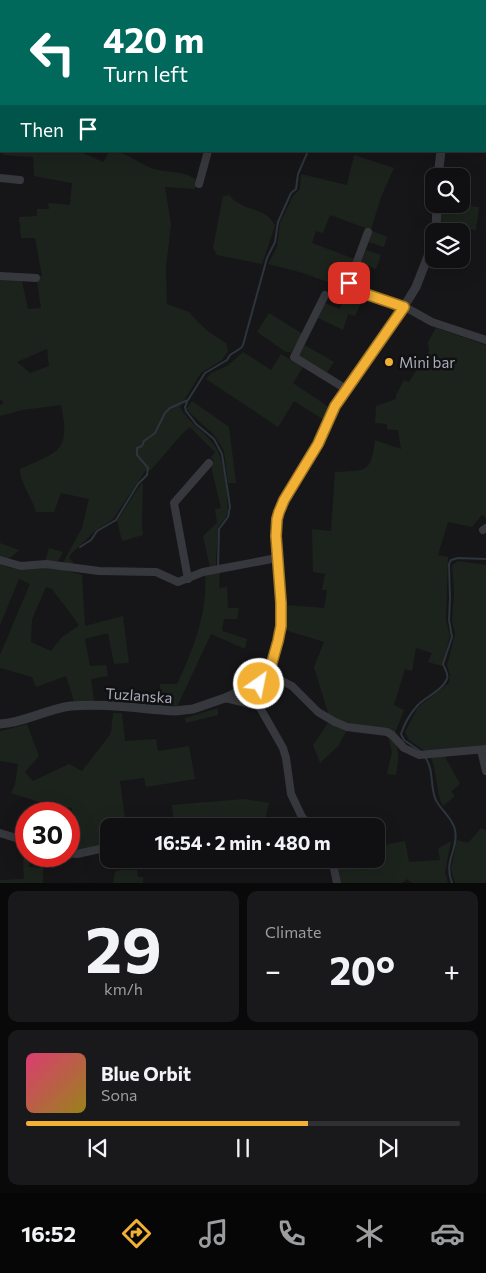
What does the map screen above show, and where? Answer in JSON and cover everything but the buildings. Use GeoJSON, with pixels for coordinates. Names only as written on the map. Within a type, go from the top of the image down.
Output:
{"type":"FeatureCollection","features":[{"type":"Feature","properties":{"kind":"street"},"geometry":{"type":"LineString","coordinates":[[199,184],[208,152]]}},
{"type":"Feature","properties":{"kind":"street"},"geometry":{"type":"LineString","coordinates":[[439,168],[440,152]]}},
{"type":"Feature","properties":{"kind":"street"},"geometry":{"type":"LineString","coordinates":[[0,178],[20,180]]}},
{"type":"Feature","properties":{"kind":"street"},"geometry":{"type":"LineString","coordinates":[[368,232],[349,287],[404,307],[432,322],[486,340]]}},
{"type":"Feature","properties":{"kind":"street"},"geometry":{"type":"LineString","coordinates":[[425,266],[404,307],[335,406],[318,444],[281,506],[276,525],[281,594],[281,626],[275,656],[268,670],[270,675],[292,686],[318,712],[334,722],[347,727],[387,732],[404,748],[416,755],[483,750],[486,771]]}},
{"type":"Feature","properties":{"kind":"street"},"geometry":{"type":"LineString","coordinates":[[0,276],[36,278]]}},
{"type":"Feature","properties":{"kind":"street"},"geometry":{"type":"LineString","coordinates":[[325,295],[294,357],[346,389]]}},
{"type":"Feature","properties":{"kind":"street"},"geometry":{"type":"LineString","coordinates":[[188,579],[174,503],[209,463]]}},
{"type":"Feature","properties":{"kind":"street"},"geometry":{"type":"LineString","coordinates":[[0,560],[21,566],[56,564],[69,568],[100,571],[156,572],[178,582],[203,572],[277,558]]}},
{"type":"Feature","properties":{"kind":"street","name":"Tuzlanska"},"geometry":{"type":"LineString","coordinates":[[0,724],[15,723],[49,710],[71,706],[98,706],[175,712],[192,709],[225,698],[244,689],[258,680],[268,670]]}},
{"type":"Feature","properties":{"kind":"street"},"geometry":{"type":"LineString","coordinates":[[258,680],[259,706],[283,748],[290,794],[303,818]]}},
{"type":"Feature","properties":{"kind":"street"},"geometry":{"type":"LineString","coordinates":[[225,698],[259,706]]}},
{"type":"Feature","properties":{"kind":"street"},"geometry":{"type":"LineString","coordinates":[[0,833],[15,838]]}},
{"type":"Feature","properties":{"kind":"street"},"geometry":{"type":"LineString","coordinates":[[80,853],[100,849]]}},
{"type":"Feature","properties":{"kind":"street"},"geometry":{"type":"LineString","coordinates":[[334,868],[338,883]]}},
{"type":"Feature","properties":{"kind":"shaded area"},"geometry":{"type":"Polygon","coordinates":[[[4,152],[81,152],[103,162],[109,152],[116,152],[127,155],[154,169],[181,173],[196,180],[195,189],[165,187],[171,224],[166,268],[167,304],[189,312],[209,332],[226,343],[228,351],[222,360],[201,373],[180,407],[187,417],[212,442],[223,465],[228,511],[225,519],[218,527],[215,567],[210,568],[203,536],[217,523],[215,509],[221,508],[211,466],[214,461],[211,457],[215,452],[190,427],[151,470],[146,470],[113,519],[95,531],[71,554],[69,558],[75,565],[65,563],[64,561],[82,528],[89,499],[61,493],[54,512],[36,512],[22,480],[20,469],[44,458],[59,448],[63,441],[64,421],[61,405],[22,410],[0,416],[0,405],[4,403],[0,399],[0,279],[22,281],[28,309],[41,308],[37,281],[40,280],[39,276],[42,276],[35,238],[21,238],[19,217],[37,216],[37,209],[49,209],[48,203],[70,205],[72,183],[34,176],[33,157],[3,155],[4,152]],[[47,349],[17,362],[30,373],[49,366],[47,349]]]}},
{"type":"Feature","properties":{"kind":"shaded area"},"geometry":{"type":"Polygon","coordinates":[[[354,155],[394,168],[381,197],[371,230],[330,215],[323,233],[316,231],[312,243],[355,259],[346,282],[364,296],[355,316],[348,314],[343,330],[318,318],[325,303],[340,309],[347,289],[303,273],[268,264],[277,247],[280,223],[293,196],[300,189],[301,174],[347,185],[354,155]]]}},
{"type":"Feature","properties":{"kind":"shaded area"},"geometry":{"type":"Polygon","coordinates":[[[229,195],[243,206],[269,217],[275,226],[262,264],[217,255],[213,248],[223,196],[229,195]]]}},
{"type":"Feature","properties":{"kind":"shaded area"},"geometry":{"type":"Polygon","coordinates":[[[470,206],[479,207],[476,230],[470,229],[470,223],[440,223],[441,213],[470,213],[470,206]]]}},
{"type":"Feature","properties":{"kind":"shaded area"},"geometry":{"type":"Polygon","coordinates":[[[372,231],[387,237],[384,247],[368,242],[372,231]]]}},
{"type":"Feature","properties":{"kind":"shaded area"},"geometry":{"type":"Polygon","coordinates":[[[366,250],[381,255],[376,269],[361,263],[366,250]]]}},
{"type":"Feature","properties":{"kind":"shaded area"},"geometry":{"type":"Polygon","coordinates":[[[269,313],[303,334],[291,352],[286,352],[257,332],[269,313]]]}},
{"type":"Feature","properties":{"kind":"shaded area"},"geometry":{"type":"Polygon","coordinates":[[[436,328],[486,345],[486,518],[482,515],[472,527],[448,522],[438,555],[448,557],[446,619],[450,636],[442,666],[428,662],[432,653],[416,648],[412,671],[405,669],[394,705],[404,710],[395,733],[353,725],[329,716],[314,667],[324,642],[285,630],[286,605],[324,608],[327,590],[322,590],[325,574],[313,572],[312,529],[331,531],[335,472],[360,470],[369,465],[375,440],[401,449],[398,430],[387,429],[387,424],[375,423],[376,406],[396,399],[396,395],[404,380],[409,382],[429,351],[428,342],[436,328]]]}},
{"type":"Feature","properties":{"kind":"shaded area"},"geometry":{"type":"Polygon","coordinates":[[[303,344],[334,362],[326,374],[298,356],[303,344]]]}},
{"type":"Feature","properties":{"kind":"shaded area"},"geometry":{"type":"Polygon","coordinates":[[[243,352],[271,370],[281,354],[303,367],[293,383],[329,407],[324,420],[294,401],[278,427],[206,379],[211,373],[227,366],[243,352]]]}},
{"type":"Feature","properties":{"kind":"shaded area"},"geometry":{"type":"Polygon","coordinates":[[[192,401],[229,427],[236,483],[228,483],[224,451],[214,435],[189,412],[187,408],[192,401]]]}},
{"type":"Feature","properties":{"kind":"shaded area"},"geometry":{"type":"Polygon","coordinates":[[[141,484],[143,484],[143,535],[122,541],[117,521],[141,484]]]}},
{"type":"Feature","properties":{"kind":"shaded area"},"geometry":{"type":"Polygon","coordinates":[[[0,543],[19,550],[10,557],[0,557],[0,543]]]}},
{"type":"Feature","properties":{"kind":"shaded area"},"geometry":{"type":"Polygon","coordinates":[[[49,548],[63,552],[58,561],[45,561],[49,548]]]}},
{"type":"Feature","properties":{"kind":"shaded area"},"geometry":{"type":"Polygon","coordinates":[[[458,561],[486,565],[486,745],[425,751],[409,740],[405,732],[418,707],[449,683],[450,675],[447,665],[455,634],[452,621],[454,593],[452,565],[458,561]]]}},
{"type":"Feature","properties":{"kind":"shaded area"},"geometry":{"type":"Polygon","coordinates":[[[0,564],[12,568],[55,568],[70,571],[82,575],[85,626],[123,616],[129,663],[114,664],[108,633],[85,639],[90,666],[106,665],[108,676],[91,679],[94,701],[74,702],[66,676],[36,687],[32,677],[0,668],[0,655],[30,584],[19,579],[0,625],[0,564]],[[46,587],[32,619],[31,642],[51,651],[61,638],[79,625],[52,589],[46,587]]]}},
{"type":"Feature","properties":{"kind":"shaded area"},"geometry":{"type":"Polygon","coordinates":[[[220,570],[219,588],[227,587],[228,608],[239,608],[237,619],[224,619],[222,631],[247,639],[245,649],[211,634],[176,709],[158,708],[160,684],[177,684],[194,644],[202,617],[205,574],[220,570]]]}},
{"type":"Feature","properties":{"kind":"shaded area"},"geometry":{"type":"Polygon","coordinates":[[[218,708],[218,715],[186,723],[185,718],[218,708]]]}},
{"type":"Feature","properties":{"kind":"shaded area"},"geometry":{"type":"Polygon","coordinates":[[[113,713],[122,713],[125,741],[156,739],[158,751],[189,746],[195,779],[146,787],[144,778],[120,781],[125,818],[100,818],[100,846],[80,850],[80,802],[39,802],[11,793],[15,785],[18,764],[0,761],[0,732],[27,724],[39,756],[25,772],[33,781],[69,764],[82,771],[111,732],[113,713]]]}},
{"type":"Feature","properties":{"kind":"shaded area"},"geometry":{"type":"Polygon","coordinates":[[[328,723],[346,731],[339,745],[320,763],[313,745],[328,723]]]}},
{"type":"Feature","properties":{"kind":"shaded area"},"geometry":{"type":"Polygon","coordinates":[[[388,737],[393,741],[398,750],[396,775],[387,774],[392,752],[388,737]]]}},
{"type":"Feature","properties":{"kind":"shaded area"},"geometry":{"type":"Polygon","coordinates":[[[444,755],[460,784],[451,792],[455,796],[443,806],[431,758],[444,755]]]}},
{"type":"Feature","properties":{"kind":"shaded area"},"geometry":{"type":"Polygon","coordinates":[[[244,799],[269,803],[265,818],[173,818],[172,805],[244,799]]]}},
{"type":"Feature","properties":{"kind":"shaded area"},"geometry":{"type":"Polygon","coordinates":[[[481,828],[486,830],[486,883],[455,883],[451,869],[457,840],[468,843],[481,828]]]}},
{"type":"Feature","properties":{"kind":"shaded area"},"geometry":{"type":"Polygon","coordinates":[[[405,841],[409,862],[440,860],[438,849],[451,841],[445,872],[448,883],[412,883],[407,879],[402,883],[341,883],[338,868],[385,868],[385,845],[405,841]]]}},
{"type":"Feature","properties":{"kind":"shaded area"},"geometry":{"type":"Polygon","coordinates":[[[23,867],[43,868],[43,883],[0,883],[0,880],[24,879],[23,867]]]}},
{"type":"Feature","properties":{"kind":"shaded area"},"geometry":{"type":"Polygon","coordinates":[[[137,870],[138,877],[143,877],[143,883],[113,883],[115,872],[137,870]]]}},
{"type":"Feature","properties":{"kind":"waterway"},"geometry":{"type":"LineString","coordinates":[[80,547],[91,540],[97,531],[116,520],[138,484],[147,475],[148,468],[137,455],[137,448],[142,446],[144,441],[155,433],[165,413],[170,408],[188,400],[205,373],[227,360],[230,355],[243,345],[267,258],[275,242],[278,222],[291,193],[296,189],[298,174],[308,152]]}},
{"type":"Feature","properties":{"kind":"waterway"},"geometry":{"type":"LineString","coordinates":[[187,402],[186,411],[196,424],[214,439],[222,454],[230,507],[228,517],[219,529],[218,566]]}},
{"type":"Feature","properties":{"kind":"waterway"},"geometry":{"type":"LineString","coordinates":[[423,753],[404,740],[401,734],[414,709],[441,687],[447,677],[443,664],[452,637],[449,620],[449,564],[451,560],[458,558],[486,559]]}},
{"type":"Feature","properties":{"kind":"waterway"},"geometry":{"type":"LineString","coordinates":[[425,757],[430,767],[435,798],[452,821],[455,830],[456,837],[449,868],[452,883]]}},
{"type":"Feature","properties":{"kind":"place","name":"Mini bar"},"geometry":{"type":"Point","coordinates":[389,362]}},
{"type":"Feature","properties":{"kind":"route"},"geometry":{"type":"LineString","coordinates":[[259,684],[258,680],[266,674],[275,656],[281,626],[281,594],[276,536],[279,512],[284,500],[318,444],[335,406],[376,350],[404,307],[351,289],[349,283]]}}]}
